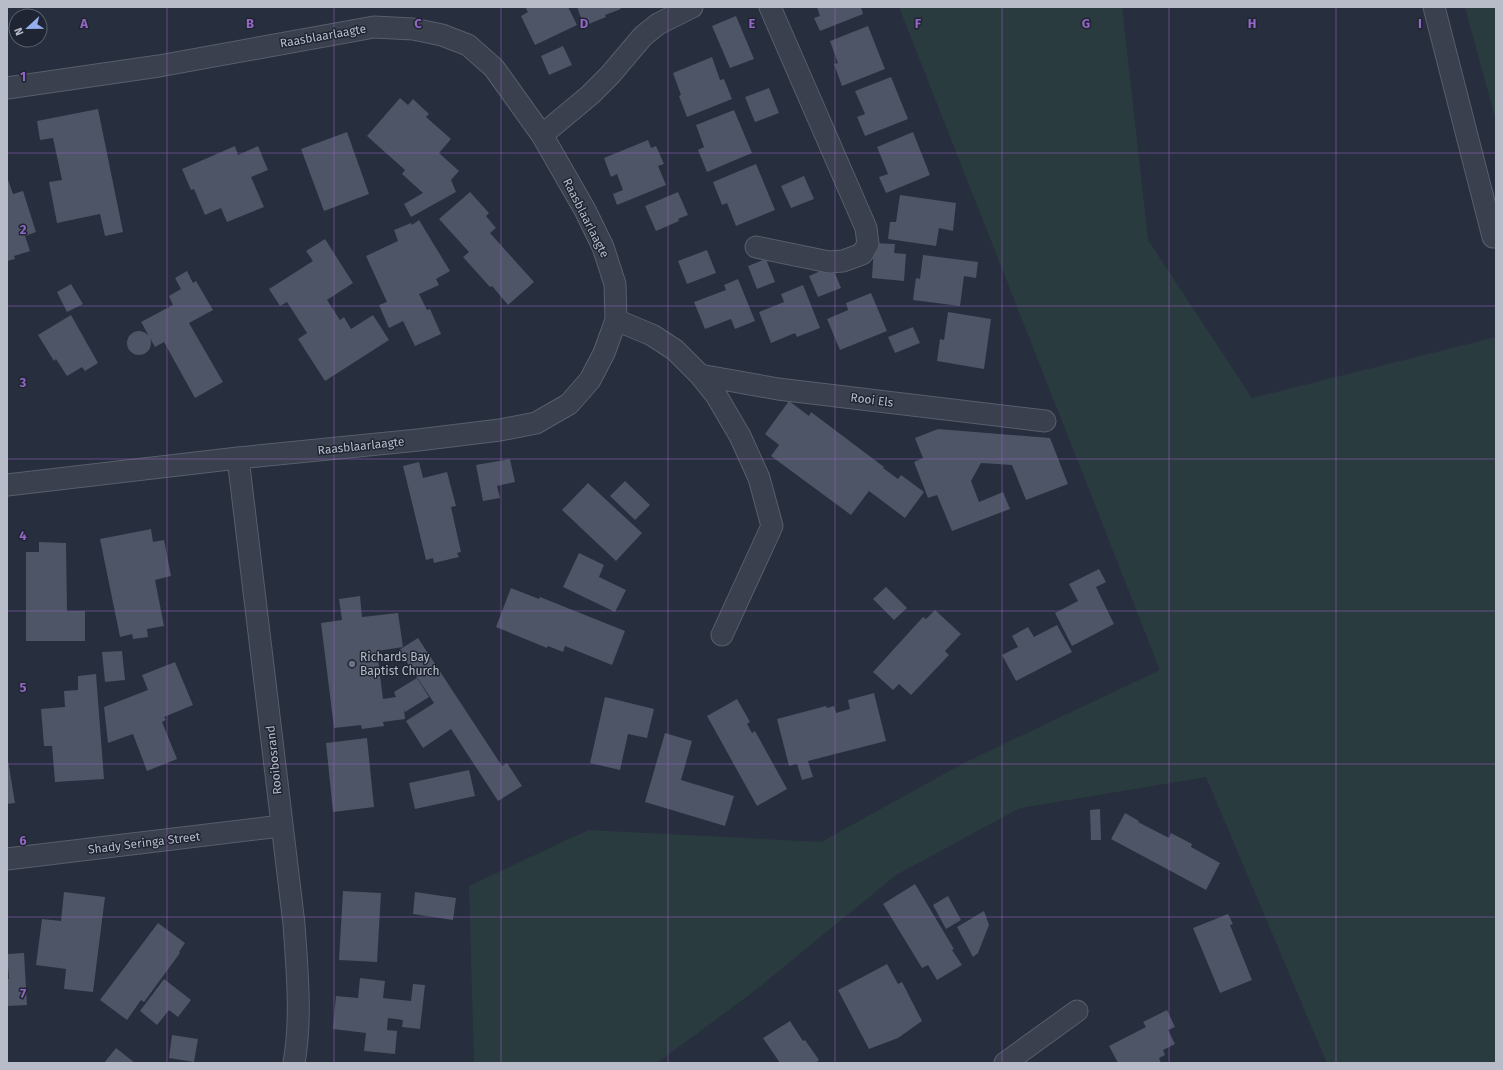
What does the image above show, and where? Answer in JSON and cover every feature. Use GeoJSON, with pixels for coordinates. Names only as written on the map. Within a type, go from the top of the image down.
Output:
{"type":"FeatureCollection","features":[{"type":"Feature","properties":{"kind":"street"},"geometry":{"type":"LineString","coordinates":[[542,135],[590,95],[614,71],[643,36],[658,24],[692,7]]}},
{"type":"Feature","properties":{"kind":"street"},"geometry":{"type":"LineString","coordinates":[[756,247],[829,262],[843,262],[862,254],[868,244],[866,228],[770,7]]}},
{"type":"Feature","properties":{"kind":"street"},"geometry":{"type":"LineString","coordinates":[[1434,7],[1493,237]]}},
{"type":"Feature","properties":{"kind":"street","name":"Raasblaarlaagte"},"geometry":{"type":"LineString","coordinates":[[7,88],[159,66],[374,27],[413,30],[442,35],[468,45],[494,68],[542,135],[585,210],[603,247],[615,284],[616,320],[604,353],[590,380],[568,404],[536,423],[500,430],[418,440],[238,458],[7,485]]}},
{"type":"Feature","properties":{"kind":"street"},"geometry":{"type":"LineString","coordinates":[[616,320],[652,335],[676,350],[700,375],[716,395],[740,436],[759,478],[772,526],[722,635]]}},
{"type":"Feature","properties":{"kind":"street","name":"Rooi Els"},"geometry":{"type":"LineString","coordinates":[[700,375],[778,389],[1046,421]]}},
{"type":"Feature","properties":{"kind":"street","name":"Rooibosrand"},"geometry":{"type":"LineString","coordinates":[[238,458],[281,826],[294,924],[299,992],[294,1063]]}},
{"type":"Feature","properties":{"kind":"street","name":"Shady Seringa Street"},"geometry":{"type":"LineString","coordinates":[[7,859],[281,826]]}},
{"type":"Feature","properties":{"kind":"street"},"geometry":{"type":"LineString","coordinates":[[1005,1063],[1077,1011]]}},
{"type":"Feature","properties":{"kind":"shaded area"},"geometry":{"type":"Polygon","coordinates":[[[899,7],[1122,7],[1148,240],[1252,398],[1496,337],[1496,1063],[1327,1063],[1206,777],[1020,808],[896,875],[753,992],[657,1063],[474,1063],[469,886],[588,830],[821,842],[966,762],[1160,670],[899,7]]]}},
{"type":"Feature","properties":{"kind":"shaded area"},"geometry":{"type":"Polygon","coordinates":[[[1465,7],[1496,7],[1496,121],[1465,7]]]}},
{"type":"Feature","properties":{"kind":"building"},"geometry":{"type":"Polygon","coordinates":[[[525,7],[568,7],[577,25],[535,45],[521,16],[528,12],[525,7]]]}},
{"type":"Feature","properties":{"kind":"building"},"geometry":{"type":"Polygon","coordinates":[[[577,7],[620,7],[621,9],[605,15],[606,17],[584,26],[577,7]]]}},
{"type":"Feature","properties":{"kind":"building"},"geometry":{"type":"Polygon","coordinates":[[[817,7],[861,7],[863,14],[820,31],[814,18],[820,16],[817,7]]]}},
{"type":"Feature","properties":{"kind":"building"},"geometry":{"type":"Polygon","coordinates":[[[736,16],[754,59],[730,68],[712,26],[736,16]]]}},
{"type":"Feature","properties":{"kind":"building"},"geometry":{"type":"Polygon","coordinates":[[[868,26],[885,69],[842,86],[834,64],[838,63],[830,41],[868,26]]]}},
{"type":"Feature","properties":{"kind":"building"},"geometry":{"type":"Polygon","coordinates":[[[563,46],[572,65],[549,75],[541,56],[563,46]]]}},
{"type":"Feature","properties":{"kind":"building"},"geometry":{"type":"Polygon","coordinates":[[[712,57],[720,80],[724,79],[732,99],[687,117],[679,96],[681,95],[673,73],[712,57]]]}},
{"type":"Feature","properties":{"kind":"building"},"geometry":{"type":"Polygon","coordinates":[[[891,77],[908,119],[865,136],[857,117],[865,114],[855,91],[891,77]]]}},
{"type":"Feature","properties":{"kind":"building"},"geometry":{"type":"Polygon","coordinates":[[[769,88],[779,113],[755,122],[745,97],[769,88]]]}},
{"type":"Feature","properties":{"kind":"building"},"geometry":{"type":"Polygon","coordinates":[[[400,98],[408,105],[413,99],[429,114],[426,117],[451,139],[439,153],[459,171],[451,180],[456,192],[411,217],[404,204],[423,193],[402,174],[405,170],[367,136],[400,98]]]}},
{"type":"Feature","properties":{"kind":"building"},"geometry":{"type":"Polygon","coordinates":[[[98,109],[123,232],[105,236],[100,214],[57,223],[49,182],[62,180],[53,138],[40,140],[37,121],[98,109]]]}},
{"type":"Feature","properties":{"kind":"building"},"geometry":{"type":"Polygon","coordinates":[[[734,110],[752,153],[707,172],[698,150],[704,147],[696,125],[734,110]]]}},
{"type":"Feature","properties":{"kind":"building"},"geometry":{"type":"Polygon","coordinates":[[[347,132],[369,194],[324,211],[301,149],[347,132]]]}},
{"type":"Feature","properties":{"kind":"building"},"geometry":{"type":"Polygon","coordinates":[[[913,132],[930,175],[886,193],[879,177],[888,174],[877,147],[913,132]]]}},
{"type":"Feature","properties":{"kind":"building"},"geometry":{"type":"Polygon","coordinates":[[[648,140],[651,148],[656,146],[664,164],[658,166],[666,185],[617,205],[613,194],[623,190],[617,174],[611,177],[604,158],[648,140]]]}},
{"type":"Feature","properties":{"kind":"building"},"geometry":{"type":"Polygon","coordinates":[[[235,146],[238,155],[258,146],[268,170],[251,177],[264,207],[227,222],[221,208],[205,215],[194,189],[191,190],[182,169],[235,146]]]}},
{"type":"Feature","properties":{"kind":"building"},"geometry":{"type":"Polygon","coordinates":[[[756,164],[775,210],[736,226],[727,203],[722,205],[713,182],[756,164]]]}},
{"type":"Feature","properties":{"kind":"building"},"geometry":{"type":"Polygon","coordinates":[[[804,176],[814,199],[791,208],[781,186],[804,176]]]}},
{"type":"Feature","properties":{"kind":"building"},"geometry":{"type":"Polygon","coordinates":[[[7,177],[13,194],[23,191],[36,232],[25,236],[30,251],[14,256],[15,259],[7,261],[7,177]]]}},
{"type":"Feature","properties":{"kind":"building"},"geometry":{"type":"Polygon","coordinates":[[[470,192],[489,213],[486,216],[496,228],[490,233],[534,282],[508,305],[492,286],[490,287],[463,257],[469,252],[439,219],[470,192]]]}},
{"type":"Feature","properties":{"kind":"building"},"geometry":{"type":"Polygon","coordinates":[[[678,192],[688,215],[678,219],[679,221],[656,231],[645,206],[678,192]]]}},
{"type":"Feature","properties":{"kind":"building"},"geometry":{"type":"Polygon","coordinates":[[[900,195],[956,203],[953,231],[939,228],[936,246],[888,239],[890,222],[896,222],[900,195]]]}},
{"type":"Feature","properties":{"kind":"building"},"geometry":{"type":"Polygon","coordinates":[[[419,220],[450,271],[436,279],[439,285],[419,294],[427,310],[430,309],[441,334],[415,346],[403,321],[389,328],[379,305],[387,302],[366,256],[398,241],[394,230],[411,223],[412,225],[419,220]]]}},
{"type":"Feature","properties":{"kind":"building"},"geometry":{"type":"Polygon","coordinates":[[[325,239],[353,283],[327,300],[340,320],[344,317],[351,329],[373,315],[389,340],[325,381],[298,339],[307,333],[287,302],[280,306],[269,289],[313,261],[306,251],[325,239]]]}},
{"type":"Feature","properties":{"kind":"building"},"geometry":{"type":"Polygon","coordinates":[[[874,243],[895,244],[894,253],[906,254],[904,281],[872,278],[874,243]]]}},
{"type":"Feature","properties":{"kind":"building"},"geometry":{"type":"Polygon","coordinates":[[[707,250],[716,273],[687,284],[678,261],[707,250]]]}},
{"type":"Feature","properties":{"kind":"building"},"geometry":{"type":"Polygon","coordinates":[[[923,255],[978,262],[976,278],[964,276],[960,306],[913,300],[916,278],[920,279],[923,255]]]}},
{"type":"Feature","properties":{"kind":"building"},"geometry":{"type":"Polygon","coordinates":[[[766,259],[775,282],[757,289],[748,266],[766,259]]]}},
{"type":"Feature","properties":{"kind":"building"},"geometry":{"type":"Polygon","coordinates":[[[832,266],[841,288],[818,297],[809,276],[832,266]]]}},
{"type":"Feature","properties":{"kind":"building"},"geometry":{"type":"Polygon","coordinates":[[[187,271],[193,283],[196,281],[213,310],[189,323],[223,382],[195,398],[164,342],[155,347],[141,322],[173,305],[169,296],[181,289],[175,278],[187,271]]]}},
{"type":"Feature","properties":{"kind":"building"},"geometry":{"type":"Polygon","coordinates":[[[738,279],[755,321],[735,329],[731,319],[705,329],[694,302],[726,290],[724,285],[738,279]]]}},
{"type":"Feature","properties":{"kind":"building"},"geometry":{"type":"Polygon","coordinates":[[[71,284],[83,304],[67,312],[57,292],[71,284]]]}},
{"type":"Feature","properties":{"kind":"building"},"geometry":{"type":"Polygon","coordinates":[[[803,285],[820,328],[797,337],[795,333],[771,343],[759,312],[784,302],[781,294],[803,285]]]}},
{"type":"Feature","properties":{"kind":"building"},"geometry":{"type":"Polygon","coordinates":[[[871,293],[887,331],[840,350],[827,319],[848,310],[846,303],[871,293]]]}},
{"type":"Feature","properties":{"kind":"building"},"geometry":{"type":"Polygon","coordinates":[[[948,312],[991,319],[984,369],[937,361],[940,339],[944,340],[948,312]]]}},
{"type":"Feature","properties":{"kind":"building"},"geometry":{"type":"Polygon","coordinates":[[[71,315],[98,363],[85,371],[82,367],[67,376],[56,359],[54,361],[38,335],[71,315]]]}},
{"type":"Feature","properties":{"kind":"building"},"geometry":{"type":"Polygon","coordinates":[[[913,327],[920,343],[895,353],[888,337],[913,327]]]}},
{"type":"Feature","properties":{"kind":"building"},"geometry":{"type":"Polygon","coordinates":[[[139,331],[144,332],[150,338],[150,348],[144,354],[139,355],[134,354],[128,348],[127,343],[128,338],[134,332],[139,331]]]}},
{"type":"Feature","properties":{"kind":"building"},"geometry":{"type":"Polygon","coordinates":[[[789,401],[809,416],[811,412],[898,479],[901,475],[924,492],[905,518],[869,491],[851,515],[771,456],[779,445],[765,434],[789,401]]]}},
{"type":"Feature","properties":{"kind":"building"},"geometry":{"type":"Polygon","coordinates":[[[938,429],[1050,438],[1068,484],[1026,500],[1012,465],[981,463],[971,481],[979,502],[1003,492],[1010,509],[952,531],[937,495],[928,498],[914,462],[923,458],[915,438],[938,429]]]}},
{"type":"Feature","properties":{"kind":"building"},"geometry":{"type":"Polygon","coordinates":[[[510,459],[515,482],[497,486],[500,498],[483,501],[476,465],[510,459]]]}},
{"type":"Feature","properties":{"kind":"building"},"geometry":{"type":"Polygon","coordinates":[[[419,462],[423,478],[447,472],[456,506],[451,507],[461,552],[457,553],[459,557],[434,563],[433,558],[426,560],[403,466],[419,462]]]}},
{"type":"Feature","properties":{"kind":"building"},"geometry":{"type":"Polygon","coordinates":[[[625,481],[650,505],[635,520],[610,496],[625,481]]]}},
{"type":"Feature","properties":{"kind":"building"},"geometry":{"type":"Polygon","coordinates":[[[588,483],[642,533],[616,561],[562,510],[588,483]]]}},
{"type":"Feature","properties":{"kind":"building"},"geometry":{"type":"Polygon","coordinates":[[[151,529],[153,542],[164,540],[171,576],[155,580],[164,626],[147,629],[148,637],[133,639],[132,634],[120,637],[100,539],[151,529]]]}},
{"type":"Feature","properties":{"kind":"building"},"geometry":{"type":"Polygon","coordinates":[[[39,542],[66,543],[67,611],[85,611],[85,641],[26,641],[26,552],[39,552],[39,542]]]}},
{"type":"Feature","properties":{"kind":"building"},"geometry":{"type":"Polygon","coordinates":[[[579,553],[604,565],[599,577],[626,590],[615,612],[563,587],[579,553]]]}},
{"type":"Feature","properties":{"kind":"building"},"geometry":{"type":"Polygon","coordinates":[[[1099,569],[1106,582],[1096,587],[1114,624],[1072,646],[1055,613],[1078,601],[1069,584],[1099,569]]]}},
{"type":"Feature","properties":{"kind":"building"},"geometry":{"type":"Polygon","coordinates":[[[886,587],[907,608],[894,620],[873,599],[886,587]]]}},
{"type":"Feature","properties":{"kind":"building"},"geometry":{"type":"Polygon","coordinates":[[[511,588],[539,599],[540,597],[625,631],[612,665],[565,646],[563,652],[548,646],[547,648],[496,627],[511,588]]]}},
{"type":"Feature","properties":{"kind":"building","name":"Richards Bay Baptist Church"},"geometry":{"type":"Polygon","coordinates":[[[360,596],[362,617],[398,613],[403,647],[377,651],[383,699],[396,697],[394,692],[417,678],[429,697],[405,712],[404,709],[405,719],[383,722],[384,726],[362,729],[361,725],[334,728],[321,623],[342,620],[339,599],[360,596]]]}},
{"type":"Feature","properties":{"kind":"building"},"geometry":{"type":"Polygon","coordinates":[[[935,610],[961,634],[945,651],[949,655],[911,695],[899,684],[893,690],[873,672],[923,617],[926,619],[935,610]]]}},
{"type":"Feature","properties":{"kind":"building"},"geometry":{"type":"Polygon","coordinates":[[[1057,625],[1072,652],[1016,681],[1002,655],[1018,647],[1012,636],[1028,627],[1034,637],[1057,625]]]}},
{"type":"Feature","properties":{"kind":"building"},"geometry":{"type":"Polygon","coordinates":[[[418,638],[502,766],[507,763],[522,786],[498,801],[451,729],[423,748],[406,721],[434,703],[399,650],[418,638]]]}},
{"type":"Feature","properties":{"kind":"building"},"geometry":{"type":"Polygon","coordinates":[[[122,651],[125,680],[105,682],[102,652],[122,651]]]}},
{"type":"Feature","properties":{"kind":"building"},"geometry":{"type":"Polygon","coordinates":[[[175,662],[193,705],[164,717],[166,720],[162,722],[177,759],[147,771],[133,734],[108,743],[104,707],[148,690],[142,675],[175,662]]]}},
{"type":"Feature","properties":{"kind":"building"},"geometry":{"type":"Polygon","coordinates":[[[96,674],[104,779],[55,782],[52,746],[44,746],[41,709],[65,707],[64,691],[78,690],[78,676],[96,674]]]}},
{"type":"Feature","properties":{"kind":"building"},"geometry":{"type":"Polygon","coordinates":[[[874,693],[886,741],[808,761],[813,777],[802,780],[797,764],[789,766],[777,719],[826,706],[827,708],[834,706],[836,713],[850,709],[848,700],[874,693]]]}},
{"type":"Feature","properties":{"kind":"building"},"geometry":{"type":"Polygon","coordinates":[[[605,697],[654,709],[647,738],[628,734],[620,770],[590,763],[605,697]]]}},
{"type":"Feature","properties":{"kind":"building"},"geometry":{"type":"Polygon","coordinates":[[[737,699],[750,722],[747,724],[752,733],[755,731],[787,789],[757,806],[707,716],[737,699]]]}},
{"type":"Feature","properties":{"kind":"building"},"geometry":{"type":"Polygon","coordinates":[[[665,733],[692,741],[681,780],[734,796],[725,826],[645,802],[665,733]]]}},
{"type":"Feature","properties":{"kind":"building"},"geometry":{"type":"Polygon","coordinates":[[[367,738],[374,807],[333,812],[326,743],[367,738]]]}},
{"type":"Feature","properties":{"kind":"building"},"geometry":{"type":"Polygon","coordinates":[[[7,754],[15,803],[7,804],[7,754]]]}},
{"type":"Feature","properties":{"kind":"building"},"geometry":{"type":"Polygon","coordinates":[[[469,770],[475,796],[415,809],[409,783],[469,770]]]}},
{"type":"Feature","properties":{"kind":"building"},"geometry":{"type":"Polygon","coordinates":[[[1100,809],[1101,840],[1091,840],[1090,810],[1100,809]]]}},
{"type":"Feature","properties":{"kind":"building"},"geometry":{"type":"Polygon","coordinates":[[[1125,813],[1139,821],[1138,822],[1169,838],[1171,833],[1192,844],[1191,847],[1220,863],[1206,890],[1111,839],[1125,813]]]}},
{"type":"Feature","properties":{"kind":"building"},"geometry":{"type":"Polygon","coordinates":[[[915,884],[962,965],[937,980],[928,965],[922,968],[883,904],[915,884]]]}},
{"type":"Feature","properties":{"kind":"building"},"geometry":{"type":"Polygon","coordinates":[[[343,891],[381,893],[377,962],[339,960],[343,891]]]}},
{"type":"Feature","properties":{"kind":"building"},"geometry":{"type":"Polygon","coordinates":[[[64,892],[105,897],[93,992],[64,989],[66,969],[36,965],[42,919],[61,921],[64,892]]]}},
{"type":"Feature","properties":{"kind":"building"},"geometry":{"type":"Polygon","coordinates":[[[415,892],[456,898],[453,920],[413,914],[415,892]]]}},
{"type":"Feature","properties":{"kind":"building"},"geometry":{"type":"Polygon","coordinates":[[[948,896],[961,920],[946,929],[933,905],[948,896]]]}},
{"type":"Feature","properties":{"kind":"building"},"geometry":{"type":"Polygon","coordinates":[[[984,911],[989,925],[978,953],[973,957],[957,927],[984,911]]]}},
{"type":"Feature","properties":{"kind":"building"},"geometry":{"type":"Polygon","coordinates":[[[1228,914],[1233,924],[1230,925],[1252,980],[1220,993],[1193,928],[1228,914]]]}},
{"type":"Feature","properties":{"kind":"building"},"geometry":{"type":"Polygon","coordinates":[[[158,923],[185,943],[179,952],[180,953],[144,1002],[141,1000],[127,1020],[100,1000],[158,923]]]}},
{"type":"Feature","properties":{"kind":"building"},"geometry":{"type":"Polygon","coordinates":[[[24,953],[27,1005],[7,1006],[7,979],[9,979],[7,954],[24,953]]]}},
{"type":"Feature","properties":{"kind":"building"},"geometry":{"type":"Polygon","coordinates":[[[887,964],[898,984],[902,982],[922,1021],[898,1038],[869,1049],[838,990],[887,964]]]}},
{"type":"Feature","properties":{"kind":"building"},"geometry":{"type":"Polygon","coordinates":[[[360,978],[385,981],[383,998],[411,1001],[413,984],[425,985],[420,1029],[402,1027],[403,1020],[388,1018],[387,1030],[397,1031],[395,1054],[364,1051],[366,1033],[333,1029],[336,996],[358,998],[360,978]]]}},
{"type":"Feature","properties":{"kind":"building"},"geometry":{"type":"Polygon","coordinates":[[[164,979],[191,1000],[178,1017],[169,1010],[157,1025],[140,1011],[164,979]]]}},
{"type":"Feature","properties":{"kind":"building"},"geometry":{"type":"Polygon","coordinates":[[[1167,1010],[1175,1027],[1168,1030],[1175,1044],[1163,1050],[1165,1055],[1159,1058],[1161,1063],[1118,1063],[1109,1046],[1146,1027],[1143,1022],[1167,1010]]]}},
{"type":"Feature","properties":{"kind":"building"},"geometry":{"type":"Polygon","coordinates":[[[790,1021],[803,1041],[805,1040],[819,1060],[817,1062],[818,1063],[780,1063],[763,1038],[790,1021]]]}},
{"type":"Feature","properties":{"kind":"building"},"geometry":{"type":"Polygon","coordinates":[[[172,1035],[198,1039],[194,1062],[169,1058],[172,1035]]]}},
{"type":"Feature","properties":{"kind":"building"},"geometry":{"type":"Polygon","coordinates":[[[116,1048],[135,1063],[104,1063],[116,1048]]]}},
{"type":"Feature","properties":{"kind":"place","name":"Richards Bay Baptist Church"},"geometry":{"type":"Point","coordinates":[352,664]}}]}
